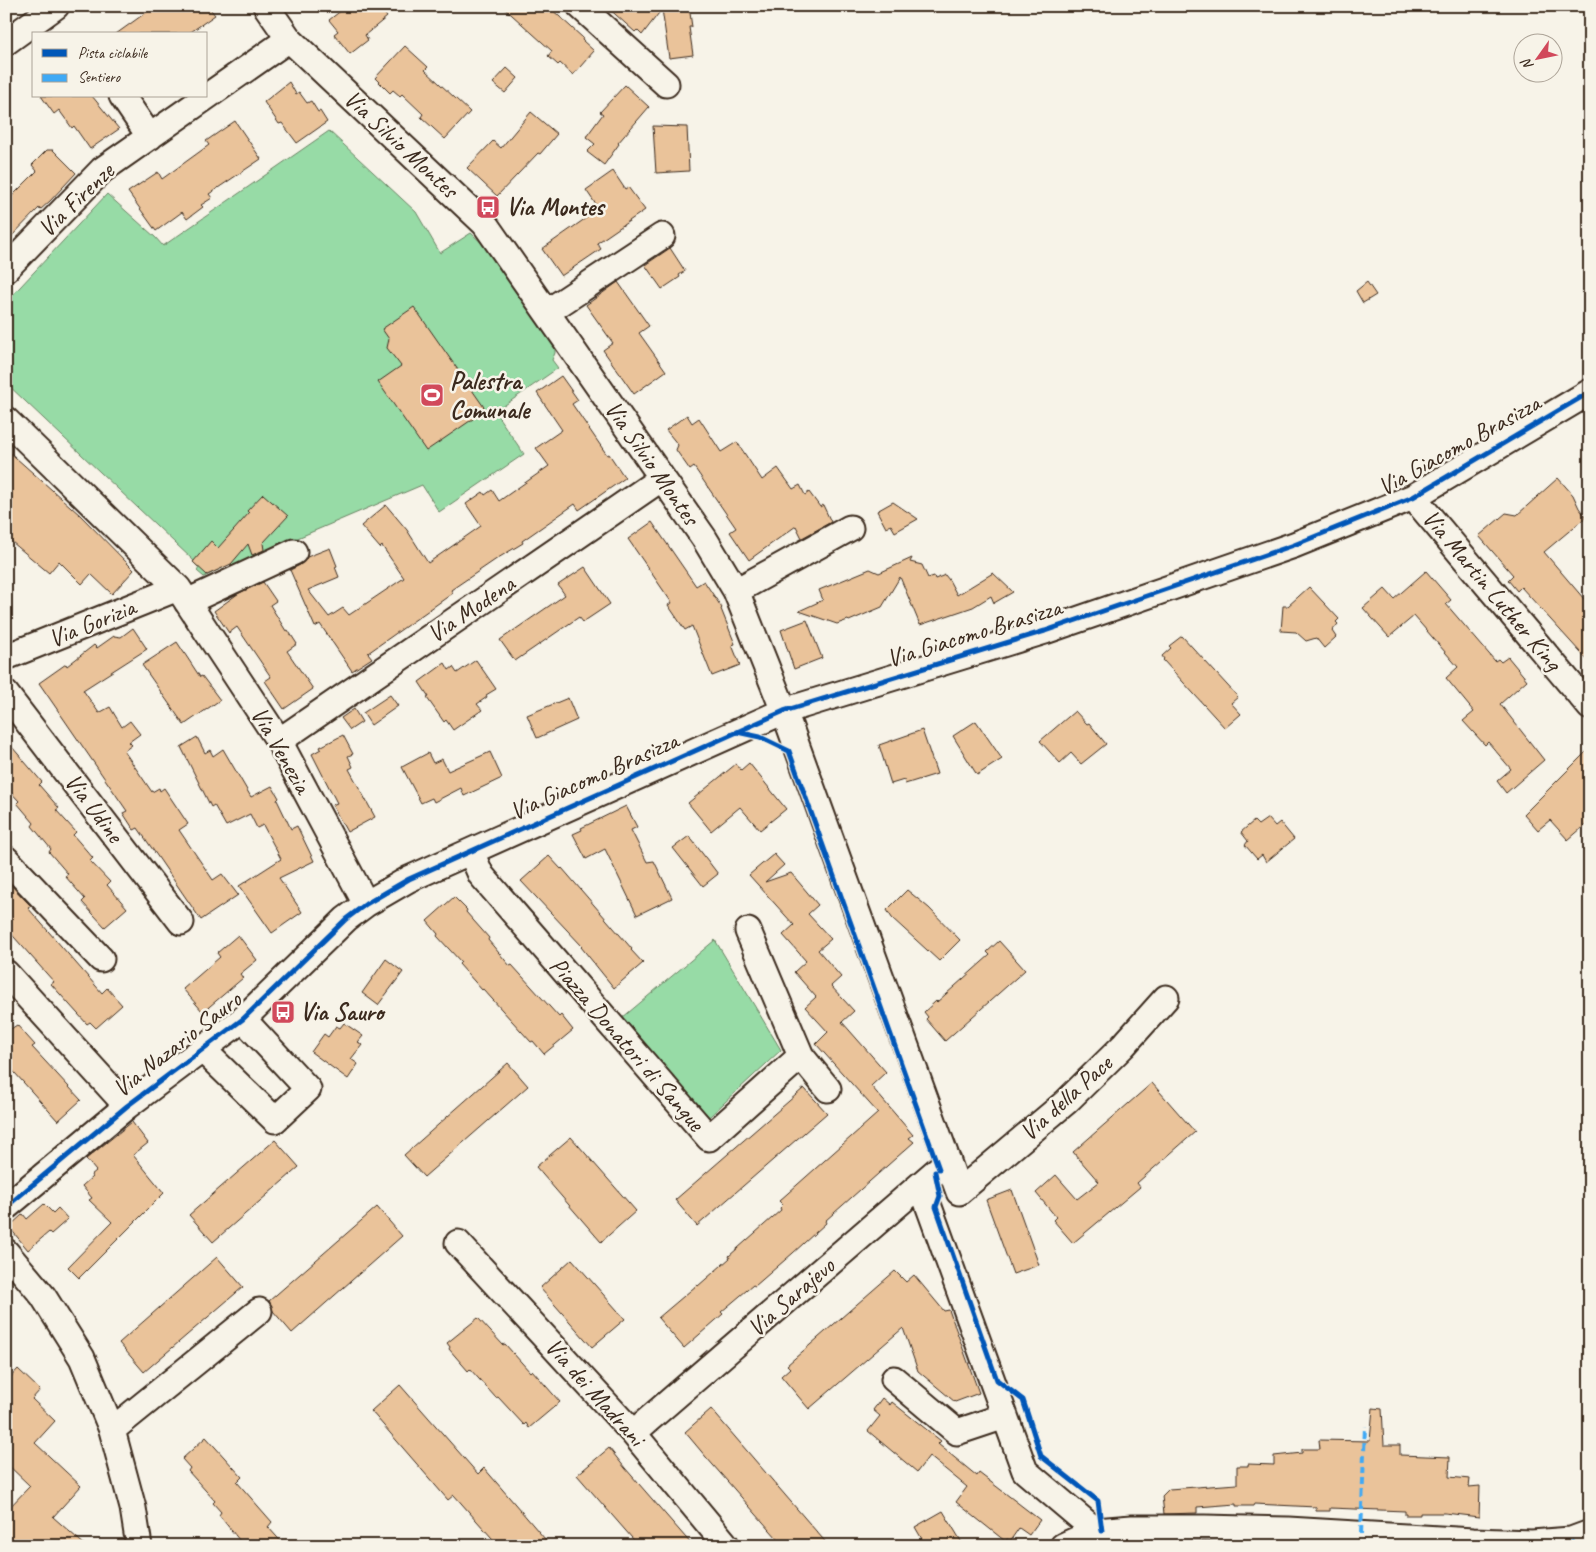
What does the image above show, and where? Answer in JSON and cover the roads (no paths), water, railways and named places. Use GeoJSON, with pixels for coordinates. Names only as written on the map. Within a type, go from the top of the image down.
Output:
{"type":"FeatureCollection","features":[{"type":"Feature","properties":{"kind":"street","name":"Via Silvio Montes"},"geometry":{"type":"LineString","coordinates":[[266,6],[289,39],[485,224],[704,538],[736,591],[784,711],[959,1192]]}},
{"type":"Feature","properties":{"kind":"street"},"geometry":{"type":"LineString","coordinates":[[580,6],[666,84]]}},
{"type":"Feature","properties":{"kind":"street"},"geometry":{"type":"LineString","coordinates":[[6,42],[49,19]]}},
{"type":"Feature","properties":{"kind":"street","name":"Via Firenze"},"geometry":{"type":"LineString","coordinates":[[208,96],[289,39]]}},
{"type":"Feature","properties":{"kind":"street"},"geometry":{"type":"LineString","coordinates":[[123,98],[150,137]]}},
{"type":"Feature","properties":{"kind":"street","name":"Via Firenze"},"geometry":{"type":"LineString","coordinates":[[6,269],[102,170],[205,98]]}},
{"type":"Feature","properties":{"kind":"street"},"geometry":{"type":"LineString","coordinates":[[547,312],[662,236]]}},
{"type":"Feature","properties":{"kind":"street","name":"Via Giacomo Brasizza"},"geometry":{"type":"LineString","coordinates":[[366,904],[409,879],[784,711],[1055,628],[1294,545],[1413,497],[1590,392]]}},
{"type":"Feature","properties":{"kind":"street","name":"Via Venezia"},"geometry":{"type":"LineString","coordinates":[[6,420],[182,595],[279,741],[366,904]]}},
{"type":"Feature","properties":{"kind":"street","name":"Via Modena"},"geometry":{"type":"LineString","coordinates":[[279,741],[662,478]]}},
{"type":"Feature","properties":{"kind":"street","name":"Via Martin Luther King"},"geometry":{"type":"LineString","coordinates":[[1413,497],[1590,707]]}},
{"type":"Feature","properties":{"kind":"street"},"geometry":{"type":"LineString","coordinates":[[736,591],[850,528]]}},
{"type":"Feature","properties":{"kind":"street"},"geometry":{"type":"LineString","coordinates":[[182,595],[294,552]]}},
{"type":"Feature","properties":{"kind":"street","name":"Via Gorizia"},"geometry":{"type":"LineString","coordinates":[[6,657],[182,595]]}},
{"type":"Feature","properties":{"kind":"street","name":"Via Udine"},"geometry":{"type":"LineString","coordinates":[[6,694],[181,922]]}},
{"type":"Feature","properties":{"kind":"street","name":"Piazza Donatori di Sangue"},"geometry":{"type":"LineString","coordinates":[[471,852],[481,875],[710,1138],[801,1056]]}},
{"type":"Feature","properties":{"kind":"street"},"geometry":{"type":"LineString","coordinates":[[6,859],[101,959]]}},
{"type":"Feature","properties":{"kind":"street","name":"Via Nazario Sauro"},"geometry":{"type":"LineString","coordinates":[[6,1207],[127,1106],[243,1019],[346,919],[366,904]]}},
{"type":"Feature","properties":{"kind":"street"},"geometry":{"type":"LineString","coordinates":[[748,931],[801,1056],[828,1089]]}},
{"type":"Feature","properties":{"kind":"street"},"geometry":{"type":"LineString","coordinates":[[6,973],[127,1106]]}},
{"type":"Feature","properties":{"kind":"street","name":"Via della Pace"},"geometry":{"type":"LineString","coordinates":[[959,1192],[1066,1102],[1123,1046],[1166,998]]}},
{"type":"Feature","properties":{"kind":"street"},"geometry":{"type":"LineString","coordinates":[[203,1050],[275,1120],[308,1089],[243,1019]]}},
{"type":"Feature","properties":{"kind":"street","name":"Via Sarajevo"},"geometry":{"type":"LineString","coordinates":[[633,1433],[948,1161]]}},
{"type":"Feature","properties":{"kind":"street"},"geometry":{"type":"LineString","coordinates":[[921,1185],[1025,1471],[1096,1531]]}},
{"type":"Feature","properties":{"kind":"street","name":"Via dei Madrani"},"geometry":{"type":"LineString","coordinates":[[458,1243],[633,1433],[727,1546]]}},
{"type":"Feature","properties":{"kind":"street"},"geometry":{"type":"LineString","coordinates":[[6,1252],[42,1296],[82,1358],[112,1430],[133,1508],[139,1546]]}},
{"type":"Feature","properties":{"kind":"street"},"geometry":{"type":"LineString","coordinates":[[112,1430],[259,1312]]}},
{"type":"Feature","properties":{"kind":"street"},"geometry":{"type":"LineString","coordinates":[[894,1379],[957,1432],[1005,1416]]}},
{"type":"Feature","properties":{"kind":"street"},"geometry":{"type":"LineString","coordinates":[[1063,1546],[1096,1531],[1132,1528],[1288,1530],[1556,1544],[1590,1533]]}},
{"type":"Feature","properties":{"kind":"place","name":"Via Montes"},"geometry":{"type":"Point","coordinates":[488,207]}},
{"type":"Feature","properties":{"kind":"place","name":"Palestra Comunale"},"geometry":{"type":"Point","coordinates":[432,395]}},
{"type":"Feature","properties":{"kind":"place","name":"Via Sauro"},"geometry":{"type":"Point","coordinates":[283,1012]}}]}
